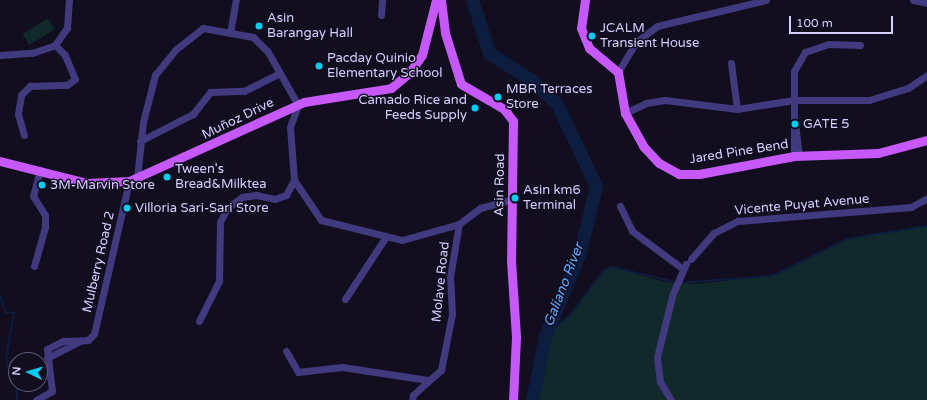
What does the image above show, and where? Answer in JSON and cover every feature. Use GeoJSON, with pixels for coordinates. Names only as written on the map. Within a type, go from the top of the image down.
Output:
{"type":"FeatureCollection","features":[{"type":"Feature","properties":{"kind":"main road","name":"Muñoz Drive"},"geometry":{"type":"LineString","coordinates":[[0,161],[87,183],[133,180],[298,105],[316,99],[381,91],[399,82],[427,44],[436,0]]}},
{"type":"Feature","properties":{"kind":"main road","name":"Asin Road"},"geometry":{"type":"LineString","coordinates":[[441,0],[446,33],[461,84],[494,103],[513,121],[511,261],[516,337],[513,400]]}},
{"type":"Feature","properties":{"kind":"main road"},"geometry":{"type":"LineString","coordinates":[[585,0],[581,28],[584,40],[597,58],[618,72]]}},
{"type":"Feature","properties":{"kind":"main road","name":"Jared Pine Bend"},"geometry":{"type":"LineString","coordinates":[[618,72],[625,113],[650,155],[679,174],[700,174],[796,156],[878,153],[927,140]]}},
{"type":"Feature","properties":{"kind":"street"},"geometry":{"type":"LineString","coordinates":[[0,55],[32,53],[55,45],[67,28],[69,0]]}},
{"type":"Feature","properties":{"kind":"street"},"geometry":{"type":"LineString","coordinates":[[199,321],[219,281],[220,222],[227,208],[248,196],[275,199],[282,197],[292,189],[294,180],[290,128],[298,105],[280,73],[253,37],[230,33],[236,0]]}},
{"type":"Feature","properties":{"kind":"street"},"geometry":{"type":"LineString","coordinates":[[381,15],[382,0]]}},
{"type":"Feature","properties":{"kind":"street"},"geometry":{"type":"LineString","coordinates":[[618,72],[636,42],[658,26],[766,0]]}},
{"type":"Feature","properties":{"kind":"street"},"geometry":{"type":"LineString","coordinates":[[913,0],[927,3]]}},
{"type":"Feature","properties":{"kind":"street","name":"Mulberry Road 2"},"geometry":{"type":"LineString","coordinates":[[36,400],[52,390],[47,349],[55,344],[82,340],[94,334],[133,180],[154,80],[166,59],[203,28],[230,33]]}},
{"type":"Feature","properties":{"kind":"street"},"geometry":{"type":"LineString","coordinates":[[796,156],[794,71],[806,52],[828,44],[860,45]]}},
{"type":"Feature","properties":{"kind":"street"},"geometry":{"type":"LineString","coordinates":[[24,134],[18,114],[21,95],[30,86],[67,85],[75,79],[65,55],[55,45]]}},
{"type":"Feature","properties":{"kind":"street"},"geometry":{"type":"LineString","coordinates":[[731,63],[737,109]]}},
{"type":"Feature","properties":{"kind":"street"},"geometry":{"type":"LineString","coordinates":[[140,141],[193,114],[210,92],[244,91],[280,73]]}},
{"type":"Feature","properties":{"kind":"street"},"geometry":{"type":"LineString","coordinates":[[625,113],[646,103],[664,100],[737,109],[794,100],[869,100],[908,88],[927,75]]}},
{"type":"Feature","properties":{"kind":"street"},"geometry":{"type":"LineString","coordinates":[[34,266],[45,227],[45,215],[33,196],[40,170]]}},
{"type":"Feature","properties":{"kind":"street"},"geometry":{"type":"LineString","coordinates":[[294,180],[321,220],[385,238],[402,240],[459,224],[480,208],[513,199]]}},
{"type":"Feature","properties":{"kind":"street","name":"Vicente Puyat Avenue"},"geometry":{"type":"LineString","coordinates":[[671,400],[660,382],[657,363],[673,293],[679,277],[687,264],[714,233],[738,221],[911,207],[927,198]]}},
{"type":"Feature","properties":{"kind":"street"},"geometry":{"type":"LineString","coordinates":[[620,206],[632,231],[687,264]]}},
{"type":"Feature","properties":{"kind":"street","name":"Molave Road"},"geometry":{"type":"LineString","coordinates":[[412,400],[428,380],[441,370],[452,314],[450,277],[459,224]]}},
{"type":"Feature","properties":{"kind":"street"},"geometry":{"type":"LineString","coordinates":[[345,299],[385,238]]}},
{"type":"Feature","properties":{"kind":"street"},"geometry":{"type":"LineString","coordinates":[[286,350],[298,372],[342,367],[428,380]]}},
{"type":"Feature","properties":{"kind":"green space"},"geometry":{"type":"Polygon","coordinates":[[[48,18],[55,29],[29,45],[23,34],[48,18]]]}},
{"type":"Feature","properties":{"kind":"green space"},"geometry":{"type":"Polygon","coordinates":[[[927,226],[927,400],[532,400],[545,336],[570,315],[604,270],[612,267],[665,282],[696,284],[772,276],[847,239],[927,226]]]}},
{"type":"Feature","properties":{"kind":"waterway","name":"Galiano River"},"geometry":{"type":"LineString","coordinates":[[472,0],[489,53],[531,80],[557,104],[596,186],[579,255],[545,336],[532,400]]}},
{"type":"Feature","properties":{"kind":"waterway"},"geometry":{"type":"LineString","coordinates":[[679,283],[772,276],[847,239],[927,226]]}},
{"type":"Feature","properties":{"kind":"waterway"},"geometry":{"type":"LineString","coordinates":[[545,336],[570,315],[604,270],[612,267],[675,282]]}},
{"type":"Feature","properties":{"kind":"waterway"},"geometry":{"type":"LineString","coordinates":[[0,295],[5,312],[14,313],[6,358],[10,377],[17,386],[17,400]]}},
{"type":"Feature","properties":{"kind":"place","name":"Asin Barangay Hall"},"geometry":{"type":"Point","coordinates":[259,26]}},
{"type":"Feature","properties":{"kind":"place","name":"JCALM Transient House"},"geometry":{"type":"Point","coordinates":[592,36]}},
{"type":"Feature","properties":{"kind":"place","name":"Pacday Quinio Elementary School"},"geometry":{"type":"Point","coordinates":[319,66]}},
{"type":"Feature","properties":{"kind":"place","name":"MBR Terraces Store"},"geometry":{"type":"Point","coordinates":[498,97]}},
{"type":"Feature","properties":{"kind":"place","name":"Camado Rice and Feeds Supply"},"geometry":{"type":"Point","coordinates":[475,108]}},
{"type":"Feature","properties":{"kind":"place","name":"GATE 5"},"geometry":{"type":"Point","coordinates":[795,124]}},
{"type":"Feature","properties":{"kind":"place","name":"Tween's Bread&Milktea"},"geometry":{"type":"Point","coordinates":[167,177]}},
{"type":"Feature","properties":{"kind":"place","name":"3M-Marvin Store"},"geometry":{"type":"Point","coordinates":[42,185]}},
{"type":"Feature","properties":{"kind":"place","name":"Asin km6 Terminal"},"geometry":{"type":"Point","coordinates":[515,198]}},
{"type":"Feature","properties":{"kind":"place","name":"Villoria Sari-Sari Store"},"geometry":{"type":"Point","coordinates":[127,208]}}]}
